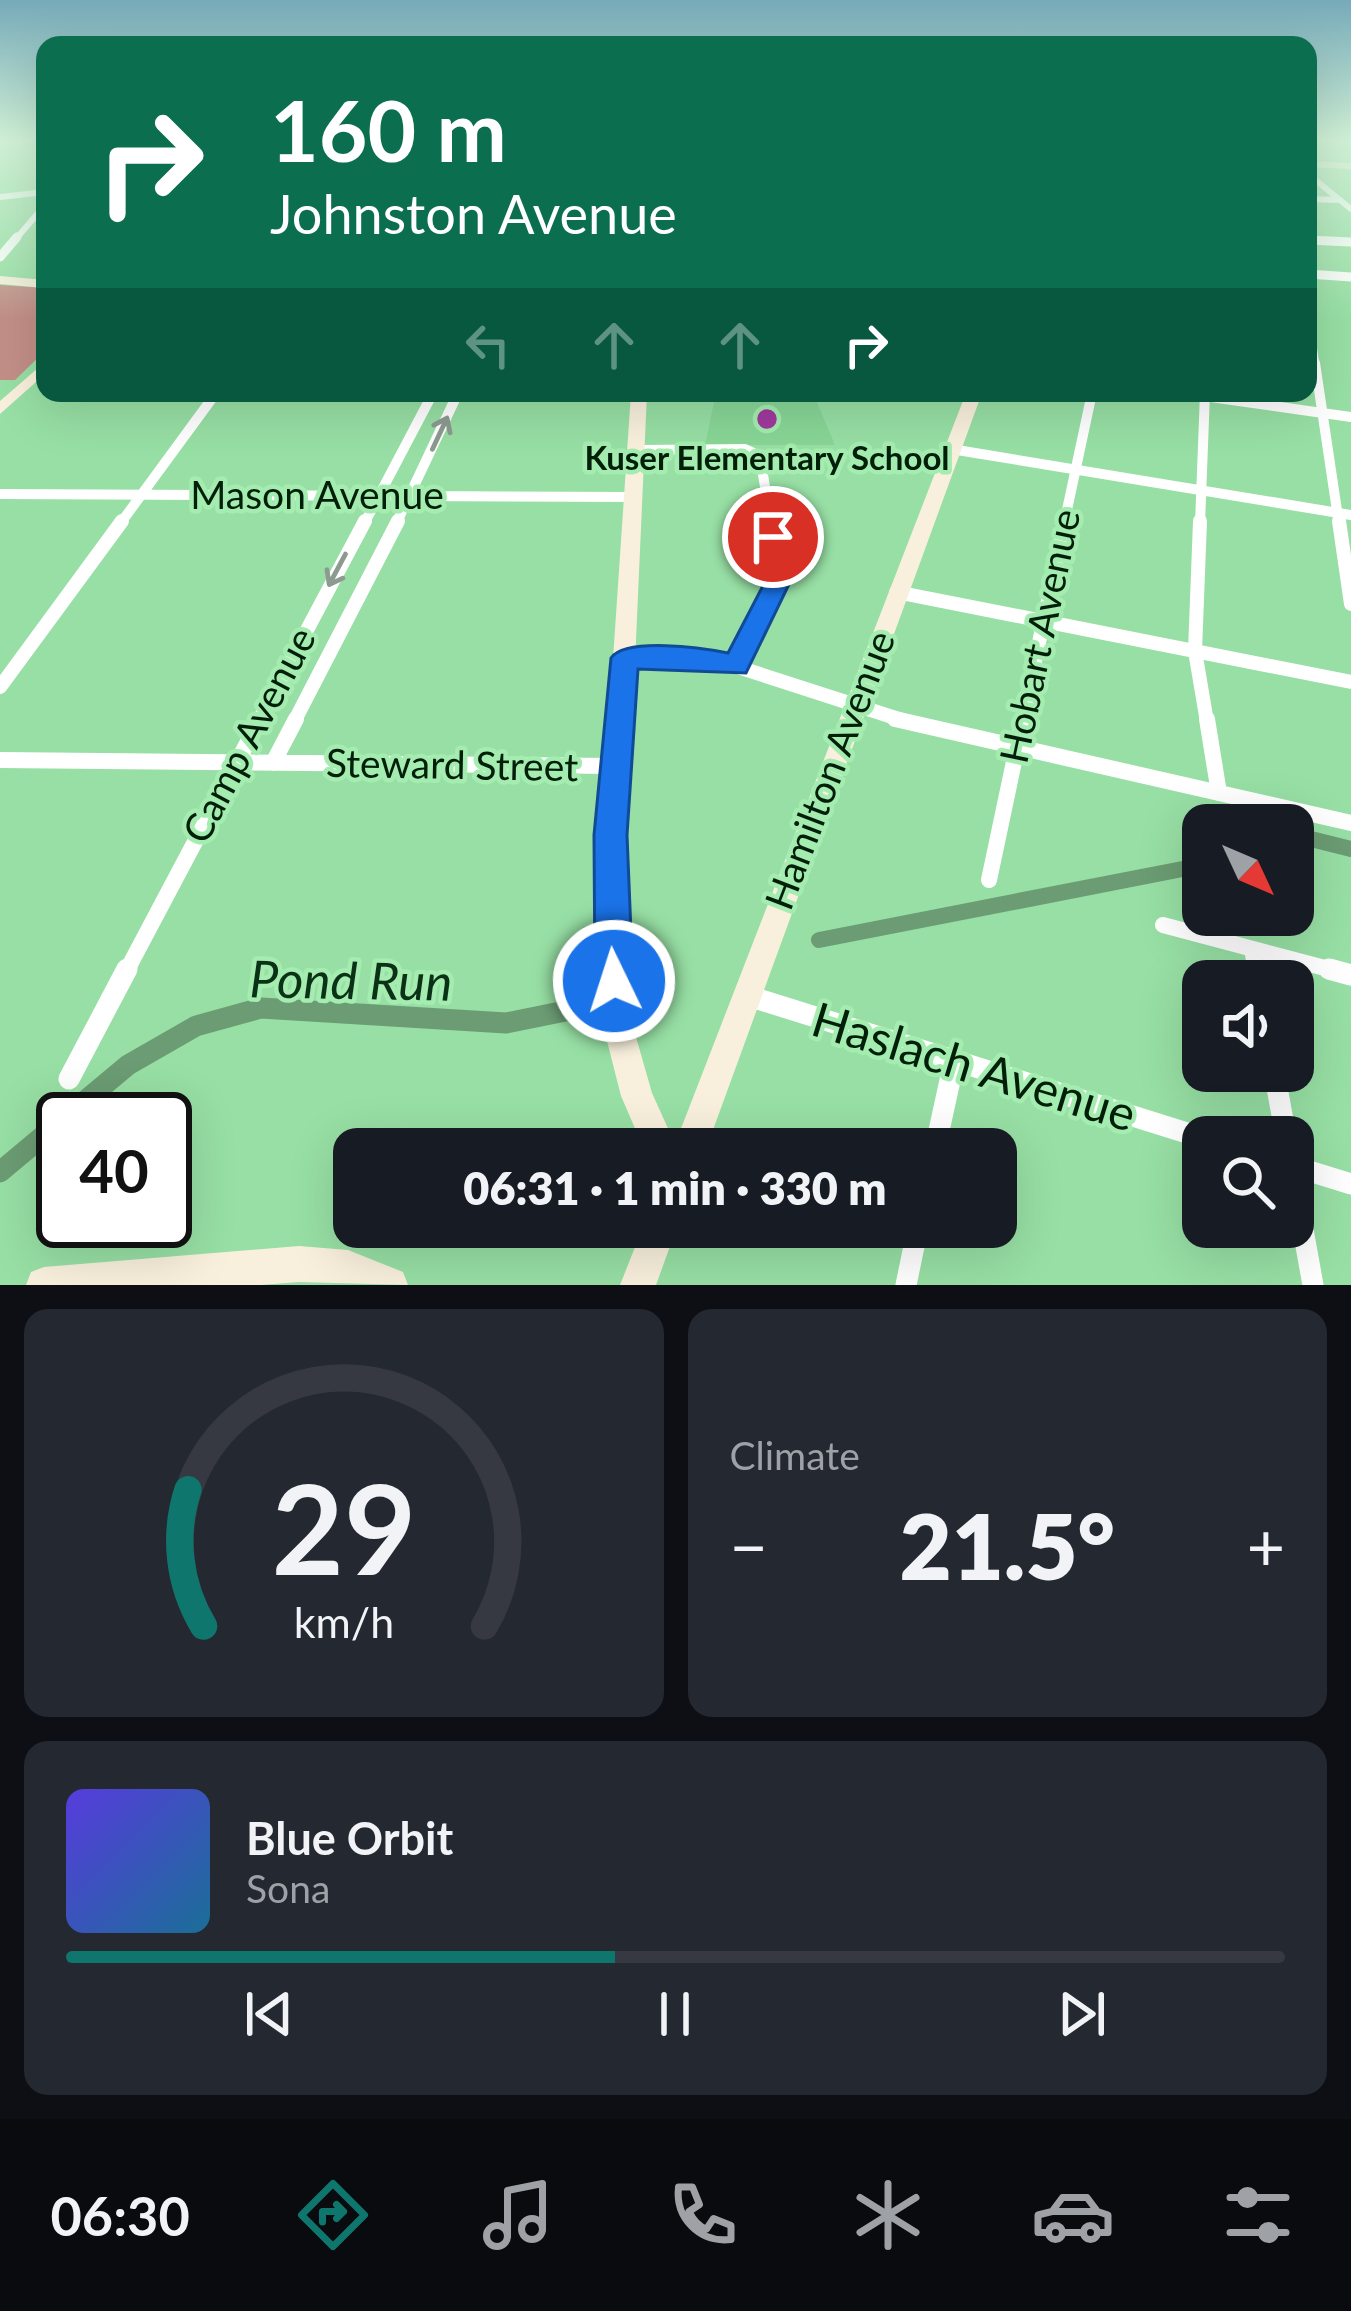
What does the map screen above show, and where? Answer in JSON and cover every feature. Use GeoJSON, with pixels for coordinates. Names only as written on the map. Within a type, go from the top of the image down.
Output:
{"type":"FeatureCollection","features":[{"type":"Feature","properties":{"kind":"street"},"geometry":{"type":"LineString","coordinates":[[1317,199],[1351,205]]}},
{"type":"Feature","properties":{"kind":"street"},"geometry":{"type":"LineString","coordinates":[[0,256],[36,215]]}},
{"type":"Feature","properties":{"kind":"street"},"geometry":{"type":"LineString","coordinates":[[1317,240],[1351,242]]}},
{"type":"Feature","properties":{"kind":"street"},"geometry":{"type":"LineString","coordinates":[[1317,275],[1351,277]]}},
{"type":"Feature","properties":{"kind":"street"},"geometry":{"type":"LineString","coordinates":[[0,280],[36,283]]}},
{"type":"Feature","properties":{"kind":"street"},"geometry":{"type":"LineString","coordinates":[[0,409],[36,375]]}},
{"type":"Feature","properties":{"kind":"street"},"geometry":{"type":"LineString","coordinates":[[1317,383],[1344,514],[1351,604]]}},
{"type":"Feature","properties":{"kind":"street"},"geometry":{"type":"LineString","coordinates":[[0,687],[209,402]]}},
{"type":"Feature","properties":{"kind":"street","name":"Camp Avenue"},"geometry":{"type":"LineString","coordinates":[[69,1079],[428,402]]}},
{"type":"Feature","properties":{"kind":"street","name":"Camp Avenue"},"geometry":{"type":"LineString","coordinates":[[273,763],[454,402]]}},
{"type":"Feature","properties":{"kind":"street"},"geometry":{"type":"LineString","coordinates":[[639,402],[609,894],[614,981],[638,1095],[652,1128]]}},
{"type":"Feature","properties":{"kind":"street","name":"Hamilton Avenue"},"geometry":{"type":"LineString","coordinates":[[698,1128],[970,402]]}},
{"type":"Feature","properties":{"kind":"street","name":"Hobart Avenue"},"geometry":{"type":"LineString","coordinates":[[989,880],[1090,402]]}},
{"type":"Feature","properties":{"kind":"street"},"geometry":{"type":"LineString","coordinates":[[1205,402],[1195,651],[1219,793]]}},
{"type":"Feature","properties":{"kind":"street"},"geometry":{"type":"LineString","coordinates":[[1250,402],[1351,417]]}},
{"type":"Feature","properties":{"kind":"street"},"geometry":{"type":"LineString","coordinates":[[951,449],[1344,514]]}},
{"type":"Feature","properties":{"kind":"street"},"geometry":{"type":"LineString","coordinates":[[637,450],[754,450],[760,456],[780,578],[736,665]]}},
{"type":"Feature","properties":{"kind":"street","name":"Mason Avenue"},"geometry":{"type":"LineString","coordinates":[[0,494],[633,497]]}},
{"type":"Feature","properties":{"kind":"street"},"geometry":{"type":"LineString","coordinates":[[896,592],[1351,682]]}},
{"type":"Feature","properties":{"kind":"street"},"geometry":{"type":"LineString","coordinates":[[625,658],[695,658],[736,665],[856,708],[1351,823]]}},
{"type":"Feature","properties":{"kind":"street","name":"Steward Street"},"geometry":{"type":"LineString","coordinates":[[0,760],[616,766]]}},
{"type":"Feature","properties":{"kind":"street"},"geometry":{"type":"LineString","coordinates":[[1163,925],[1351,975]]}},
{"type":"Feature","properties":{"kind":"street"},"geometry":{"type":"LineString","coordinates":[[1252,949],[1254,960]]}},
{"type":"Feature","properties":{"kind":"street","name":"Haslach Avenue"},"geometry":{"type":"LineString","coordinates":[[745,995],[1182,1132]]}},
{"type":"Feature","properties":{"kind":"street"},"geometry":{"type":"LineString","coordinates":[[940,1128],[954,1062]]}},
{"type":"Feature","properties":{"kind":"street"},"geometry":{"type":"LineString","coordinates":[[1314,1175],[1351,1184]]}},
{"type":"Feature","properties":{"kind":"street"},"geometry":{"type":"LineString","coordinates":[[638,1285],[652,1248]]}},
{"type":"Feature","properties":{"kind":"street"},"geometry":{"type":"LineString","coordinates":[[906,1285],[914,1248]]}},
{"type":"Feature","properties":{"kind":"street"},"geometry":{"type":"LineString","coordinates":[[1307,1248],[1313,1285]]}},
{"type":"Feature","properties":{"kind":"street"},"geometry":{"type":"LineString","coordinates":[[44,1285],[328,1275],[390,1285]]}},
{"type":"Feature","properties":{"kind":"shaded area"},"geometry":{"type":"Polygon","coordinates":[[[0,285],[36,287],[36,360],[15,380],[0,380],[0,285]]]}},
{"type":"Feature","properties":{"kind":"shaded area","name":"Kuser Elementary School"},"geometry":{"type":"Polygon","coordinates":[[[714,402],[817,402],[835,445],[705,445],[714,402]]]}},
{"type":"Feature","properties":{"kind":"waterway","name":"Pond Run"},"geometry":{"type":"LineString","coordinates":[[1314,840],[1351,849]]}},
{"type":"Feature","properties":{"kind":"waterway","name":"Pond Run"},"geometry":{"type":"LineString","coordinates":[[819,940],[1182,869]]}},
{"type":"Feature","properties":{"kind":"waterway","name":"Pond Run"},"geometry":{"type":"LineString","coordinates":[[0,1172],[128,1065],[196,1026],[261,1008],[506,1023],[595,1005]]}},
{"type":"Feature","properties":{"kind":"place","name":"Kuser Elementary School"},"geometry":{"type":"Point","coordinates":[767,419]}},
{"type":"Feature","properties":{"kind":"route"},"geometry":{"type":"LineString","coordinates":[[614,981],[610,835],[625,658],[713,659],[736,665],[776,592],[780,578],[773,537]]}}]}
